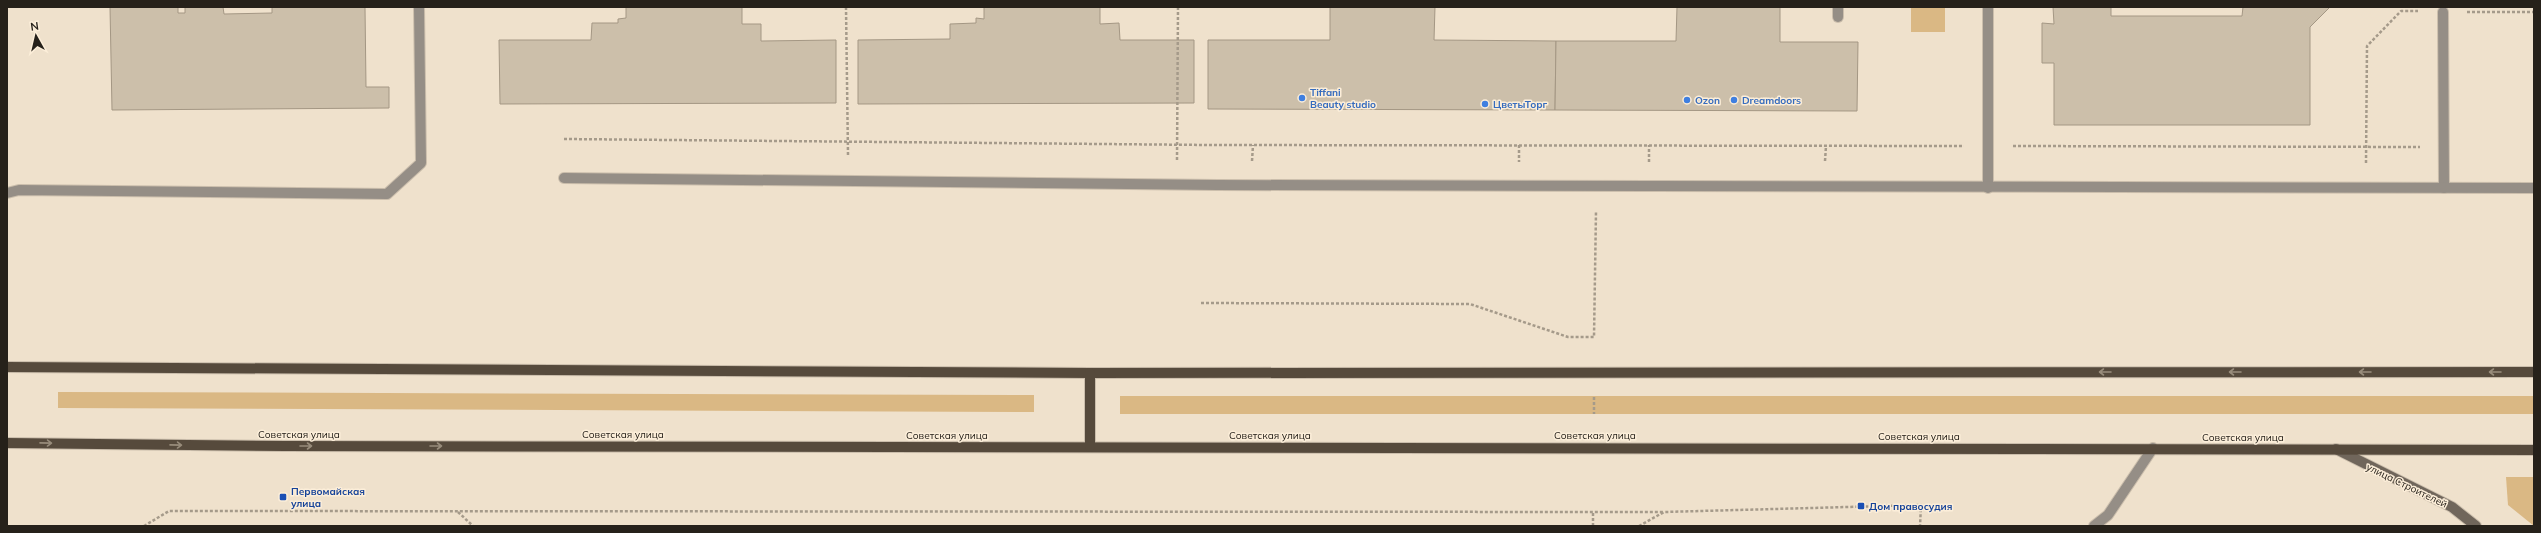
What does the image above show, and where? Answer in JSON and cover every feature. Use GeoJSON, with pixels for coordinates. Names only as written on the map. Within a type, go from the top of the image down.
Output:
{"type":"FeatureCollection","features":[{"type":"Feature","properties":{"kind":"main road"},"geometry":{"type":"LineString","coordinates":[[7,367],[1090,373],[2534,372]]}},
{"type":"Feature","properties":{"kind":"main road"},"geometry":{"type":"LineString","coordinates":[[1090,373],[1090,447]]}},
{"type":"Feature","properties":{"kind":"main road","name":"Советская улица"},"geometry":{"type":"LineString","coordinates":[[7,443],[285,446],[2153,448],[2534,450]]}},
{"type":"Feature","properties":{"kind":"street","name":"улица Строителей"},"geometry":{"type":"LineString","coordinates":[[2336,449],[2452,507],[2476,526]]}},
{"type":"Feature","properties":{"kind":"lane"},"geometry":{"type":"LineString","coordinates":[[7,193],[19,190],[387,194],[421,163],[419,7]]}},
{"type":"Feature","properties":{"kind":"lane"},"geometry":{"type":"LineString","coordinates":[[1988,7],[1988,188]]}},
{"type":"Feature","properties":{"kind":"lane"},"geometry":{"type":"LineString","coordinates":[[2443,12],[2444,188]]}},
{"type":"Feature","properties":{"kind":"lane"},"geometry":{"type":"LineString","coordinates":[[564,178],[1596,187],[2534,188]]}},
{"type":"Feature","properties":{"kind":"lane"},"geometry":{"type":"LineString","coordinates":[[2094,526],[2108,515],[2153,448]]}},
{"type":"Feature","properties":{"kind":"path"},"geometry":{"type":"LineString","coordinates":[[846,7],[848,180]]}},
{"type":"Feature","properties":{"kind":"path"},"geometry":{"type":"LineString","coordinates":[[1177,184],[1178,7]]}},
{"type":"Feature","properties":{"kind":"path"},"geometry":{"type":"LineString","coordinates":[[2366,188],[2367,46],[2401,11]]}},
{"type":"Feature","properties":{"kind":"path"},"geometry":{"type":"LineString","coordinates":[[564,139],[1177,144],[2444,147]]}},
{"type":"Feature","properties":{"kind":"path"},"geometry":{"type":"LineString","coordinates":[[1200,303],[1470,304],[1568,337],[1594,337],[1596,187]]}},
{"type":"Feature","properties":{"kind":"path"},"geometry":{"type":"LineString","coordinates":[[1594,397],[1594,414]]}},
{"type":"Feature","properties":{"kind":"path"},"geometry":{"type":"LineString","coordinates":[[144,526],[169,511],[1664,512],[1921,505],[1920,526]]}},
{"type":"Feature","properties":{"kind":"path"},"geometry":{"type":"LineString","coordinates":[[457,512],[473,526]]}},
{"type":"Feature","properties":{"kind":"path"},"geometry":{"type":"LineString","coordinates":[[1593,512],[1593,526]]}},
{"type":"Feature","properties":{"kind":"path"},"geometry":{"type":"LineString","coordinates":[[1639,526],[1664,512]]}},
{"type":"Feature","properties":{"kind":"shaded area"},"geometry":{"type":"Polygon","coordinates":[[[1911,7],[1945,7],[1945,32],[1911,32],[1911,7]]]}},
{"type":"Feature","properties":{"kind":"shaded area"},"geometry":{"type":"Polygon","coordinates":[[[58,392],[1034,395],[1034,412],[58,408],[58,392]]]}},
{"type":"Feature","properties":{"kind":"shaded area"},"geometry":{"type":"Polygon","coordinates":[[[1120,396],[2534,396],[2534,414],[1120,414],[1120,396]]]}},
{"type":"Feature","properties":{"kind":"shaded area"},"geometry":{"type":"Polygon","coordinates":[[[2506,477],[2534,477],[2534,526],[2508,505],[2506,477]]]}},
{"type":"Feature","properties":{"kind":"building"},"geometry":{"type":"Polygon","coordinates":[[[110,7],[178,7],[178,13],[185,13],[185,7],[223,7],[224,14],[272,13],[272,7],[365,7],[366,87],[389,87],[389,108],[112,110],[110,7]]]}},
{"type":"Feature","properties":{"kind":"building"},"geometry":{"type":"Polygon","coordinates":[[[626,7],[742,7],[742,24],[761,24],[761,41],[836,40],[836,103],[500,104],[499,40],[591,40],[592,23],[618,23],[618,19],[626,18],[626,7]]]}},
{"type":"Feature","properties":{"kind":"building"},"geometry":{"type":"Polygon","coordinates":[[[984,7],[1100,7],[1100,24],[1119,23],[1120,40],[1194,40],[1194,103],[858,104],[858,40],[950,39],[950,24],[976,23],[976,18],[984,19],[984,7]]]}},
{"type":"Feature","properties":{"kind":"building"},"geometry":{"type":"Polygon","coordinates":[[[1330,7],[1435,7],[1434,40],[1556,41],[1555,110],[1208,109],[1208,40],[1330,40],[1330,7]]]}},
{"type":"Feature","properties":{"kind":"building"},"geometry":{"type":"Polygon","coordinates":[[[1677,7],[1780,7],[1780,42],[1858,42],[1857,111],[1555,110],[1556,41],[1676,41],[1677,7]]]}},
{"type":"Feature","properties":{"kind":"building"},"geometry":{"type":"Polygon","coordinates":[[[2053,7],[2111,7],[2111,16],[2242,16],[2243,7],[2330,7],[2310,27],[2310,125],[2054,125],[2054,63],[2042,63],[2042,23],[2054,24],[2053,7]]]}},
{"type":"Feature","properties":{"kind":"place","name":"Tiffani Beauty studio"},"geometry":{"type":"Point","coordinates":[1302,98]}},
{"type":"Feature","properties":{"kind":"place","name":"Ozon"},"geometry":{"type":"Point","coordinates":[1687,100]}},
{"type":"Feature","properties":{"kind":"place","name":"Dreamdoors"},"geometry":{"type":"Point","coordinates":[1734,100]}},
{"type":"Feature","properties":{"kind":"place","name":"ЦветыТорг"},"geometry":{"type":"Point","coordinates":[1485,104]}},
{"type":"Feature","properties":{"kind":"place","name":"Первомайская улица"},"geometry":{"type":"Point","coordinates":[283,497]}},
{"type":"Feature","properties":{"kind":"place","name":"Дом правосудия"},"geometry":{"type":"Point","coordinates":[1861,506]}}]}
